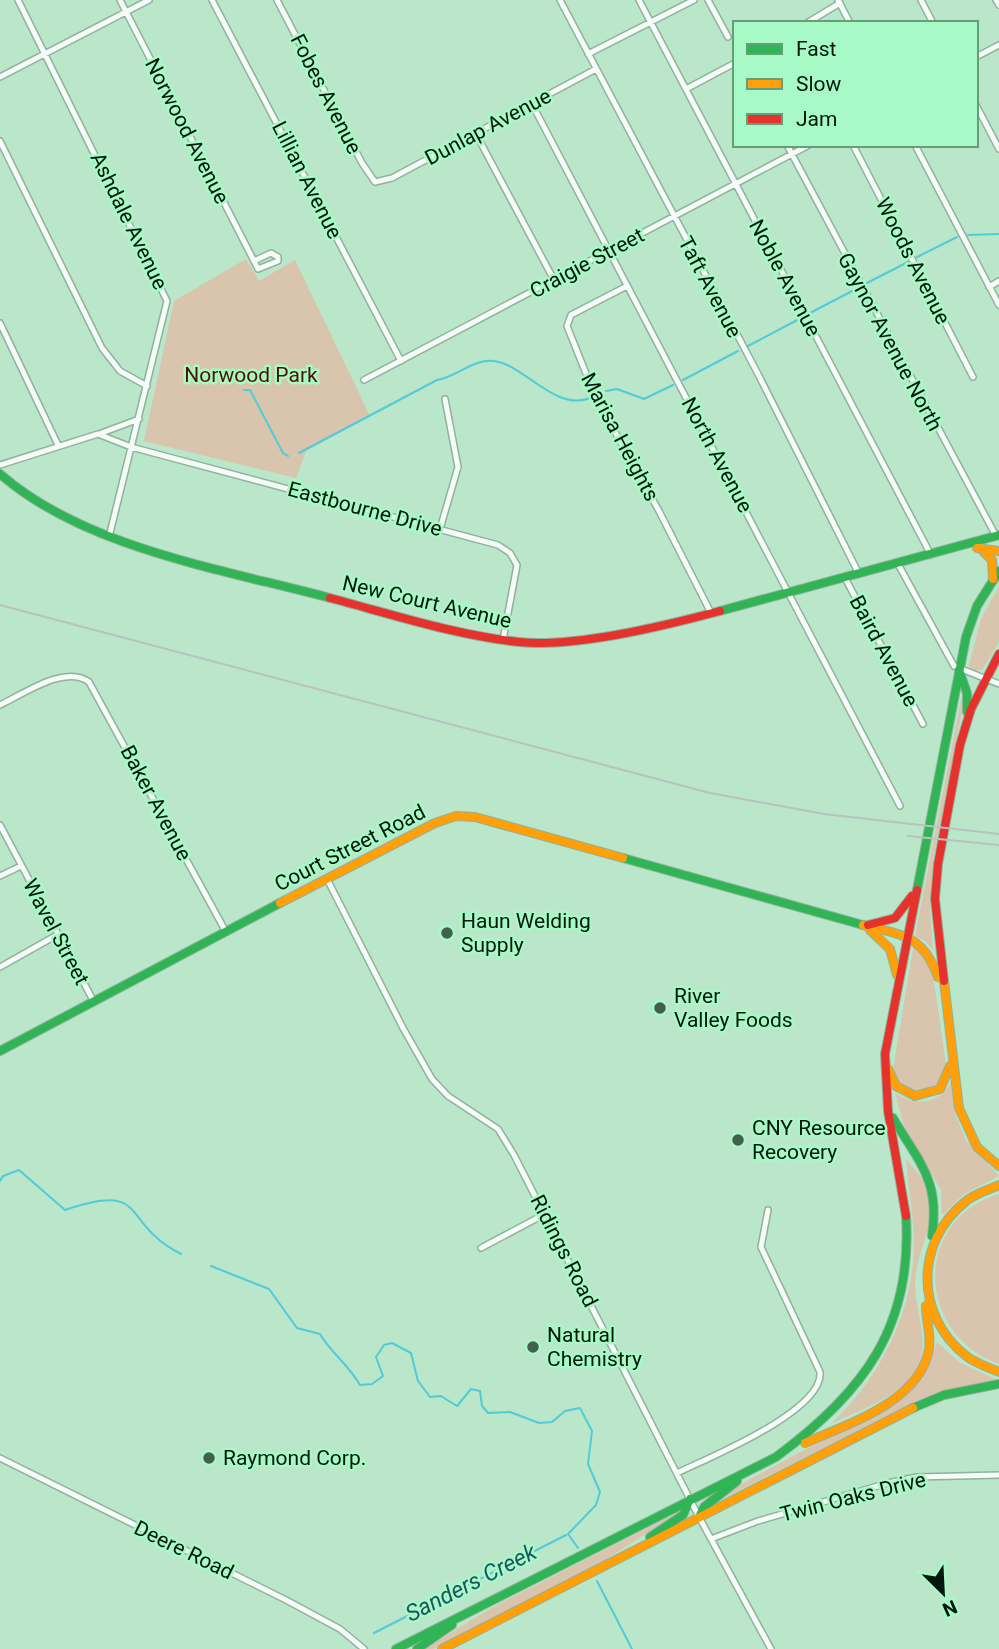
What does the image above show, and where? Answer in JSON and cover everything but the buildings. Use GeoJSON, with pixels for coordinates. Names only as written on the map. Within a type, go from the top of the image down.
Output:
{"type":"FeatureCollection","features":[{"type":"Feature","properties":{"kind":"main road","name":"New Court Avenue"},"geometry":{"type":"LineString","coordinates":[[0,474],[43,508],[109,537],[431,625],[503,640],[585,639],[711,613],[947,552],[998,536]]}},
{"type":"Feature","properties":{"kind":"main road","name":"New Court Avenue"},"geometry":{"type":"LineString","coordinates":[[947,552],[980,548],[999,551]]}},
{"type":"Feature","properties":{"kind":"main road"},"geometry":{"type":"LineString","coordinates":[[980,548],[992,560],[993,579]]}},
{"type":"Feature","properties":{"kind":"main road"},"geometry":{"type":"LineString","coordinates":[[776,1457],[826,1421],[854,1392],[871,1368],[893,1322],[905,1272],[907,1236],[888,1107],[885,1054],[959,670],[971,620],[999,571]]}},
{"type":"Feature","properties":{"kind":"main road"},"geometry":{"type":"LineString","coordinates":[[966,724],[999,654]]}},
{"type":"Feature","properties":{"kind":"main road"},"geometry":{"type":"LineString","coordinates":[[959,670],[967,693],[966,724],[938,864],[936,909],[951,1057],[963,1122],[977,1147],[999,1166]]}},
{"type":"Feature","properties":{"kind":"main road","name":"Court Street Road"},"geometry":{"type":"LineString","coordinates":[[0,1051],[435,822],[456,816],[473,817],[908,937]]}},
{"type":"Feature","properties":{"kind":"main road"},"geometry":{"type":"LineString","coordinates":[[863,925],[895,918],[908,905],[917,885]]}},
{"type":"Feature","properties":{"kind":"main road"},"geometry":{"type":"LineString","coordinates":[[863,925],[886,941],[892,950],[898,986]]}},
{"type":"Feature","properties":{"kind":"main road"},"geometry":{"type":"LineString","coordinates":[[908,937],[922,943],[931,953],[944,996]]}},
{"type":"Feature","properties":{"kind":"main road"},"geometry":{"type":"LineString","coordinates":[[885,1054],[896,1087],[914,1097],[929,1095],[940,1088],[948,1074],[951,1057]]}},
{"type":"Feature","properties":{"kind":"main road"},"geometry":{"type":"LineString","coordinates":[[396,1649],[899,1395],[914,1384],[920,1377],[929,1348],[925,1271],[936,1208],[932,1185],[906,1144],[888,1107]]}},
{"type":"Feature","properties":{"kind":"main road"},"geometry":{"type":"LineString","coordinates":[[931,1243],[958,1205],[975,1194],[999,1185]]}},
{"type":"Feature","properties":{"kind":"main road"},"geometry":{"type":"LineString","coordinates":[[926,1297],[933,1318],[954,1348],[970,1360],[999,1372]]}},
{"type":"Feature","properties":{"kind":"main road"},"geometry":{"type":"LineString","coordinates":[[442,1649],[923,1402],[999,1384]]}},
{"type":"Feature","properties":{"kind":"main road"},"geometry":{"type":"LineString","coordinates":[[699,1517],[704,1507],[752,1469]]}},
{"type":"Feature","properties":{"kind":"main road"},"geometry":{"type":"LineString","coordinates":[[623,1556],[683,1515],[690,1499]]}},
{"type":"Feature","properties":{"kind":"main road"},"geometry":{"type":"LineString","coordinates":[[417,1649],[473,1609]]}},
{"type":"Feature","properties":{"kind":"street","name":"Ashdale Avenue"},"geometry":{"type":"LineString","coordinates":[[18,0],[167,301],[109,537]]}},
{"type":"Feature","properties":{"kind":"street","name":"Norwood Avenue"},"geometry":{"type":"LineString","coordinates":[[120,0],[254,261]]}},
{"type":"Feature","properties":{"kind":"street"},"geometry":{"type":"LineString","coordinates":[[0,78],[149,0]]}},
{"type":"Feature","properties":{"kind":"street","name":"Lillian Avenue"},"geometry":{"type":"LineString","coordinates":[[212,0],[401,361]]}},
{"type":"Feature","properties":{"kind":"street","name":"Fobes Avenue"},"geometry":{"type":"LineString","coordinates":[[277,0],[362,163],[372,180],[379,182]]}},
{"type":"Feature","properties":{"kind":"street","name":"Taft Avenue"},"geometry":{"type":"LineString","coordinates":[[560,0],[764,386],[859,574]]}},
{"type":"Feature","properties":{"kind":"street","name":"Noble Avenue"},"geometry":{"type":"LineString","coordinates":[[639,0],[931,556]]}},
{"type":"Feature","properties":{"kind":"street"},"geometry":{"type":"LineString","coordinates":[[588,54],[694,0]]}},
{"type":"Feature","properties":{"kind":"street"},"geometry":{"type":"LineString","coordinates":[[708,0],[728,37]]}},
{"type":"Feature","properties":{"kind":"street"},"geometry":{"type":"LineString","coordinates":[[921,0],[932,21]]}},
{"type":"Feature","properties":{"kind":"street"},"geometry":{"type":"LineString","coordinates":[[996,0],[999,5]]}},
{"type":"Feature","properties":{"kind":"street"},"geometry":{"type":"LineString","coordinates":[[810,21],[839,2],[849,21]]}},
{"type":"Feature","properties":{"kind":"street"},"geometry":{"type":"LineString","coordinates":[[978,56],[999,46]]}},
{"type":"Feature","properties":{"kind":"street"},"geometry":{"type":"LineString","coordinates":[[686,89],[733,64]]}},
{"type":"Feature","properties":{"kind":"street","name":"Dunlap Avenue"},"geometry":{"type":"LineString","coordinates":[[379,182],[392,178],[596,69]]}},
{"type":"Feature","properties":{"kind":"street","name":"North Avenue"},"geometry":{"type":"LineString","coordinates":[[532,104],[900,806]]}},
{"type":"Feature","properties":{"kind":"street"},"geometry":{"type":"LineString","coordinates":[[978,109],[999,149]]}},
{"type":"Feature","properties":{"kind":"street"},"geometry":{"type":"LineString","coordinates":[[476,134],[554,280]]}},
{"type":"Feature","properties":{"kind":"street"},"geometry":{"type":"LineString","coordinates":[[0,141],[102,348],[120,372],[147,386]]}},
{"type":"Feature","properties":{"kind":"street","name":"Gaynor Avenue North"},"geometry":{"type":"LineString","coordinates":[[788,147],[998,536]]}},
{"type":"Feature","properties":{"kind":"street","name":"Craigie Street"},"geometry":{"type":"LineString","coordinates":[[364,380],[806,147]]}},
{"type":"Feature","properties":{"kind":"street","name":"Woods Avenue"},"geometry":{"type":"LineString","coordinates":[[854,147],[972,377]]}},
{"type":"Feature","properties":{"kind":"street"},"geometry":{"type":"LineString","coordinates":[[916,147],[999,305]]}},
{"type":"Feature","properties":{"kind":"street"},"geometry":{"type":"LineString","coordinates":[[989,286],[999,281]]}},
{"type":"Feature","properties":{"kind":"street","name":"Marisa Heights"},"geometry":{"type":"LineString","coordinates":[[627,286],[571,315],[567,326],[595,396],[711,613]]}},
{"type":"Feature","properties":{"kind":"street"},"geometry":{"type":"LineString","coordinates":[[0,323],[58,445]]}},
{"type":"Feature","properties":{"kind":"street"},"geometry":{"type":"LineString","coordinates":[[440,529],[458,467],[445,399]]}},
{"type":"Feature","properties":{"kind":"street"},"geometry":{"type":"LineString","coordinates":[[0,465],[139,419]]}},
{"type":"Feature","properties":{"kind":"street","name":"Eastbourne Drive"},"geometry":{"type":"LineString","coordinates":[[98,434],[131,447],[498,545],[516,560],[516,581],[503,640]]}},
{"type":"Feature","properties":{"kind":"street"},"geometry":{"type":"LineString","coordinates":[[898,564],[947,656],[959,670],[999,684]]}},
{"type":"Feature","properties":{"kind":"street","name":"Baird Avenue"},"geometry":{"type":"LineString","coordinates":[[845,578],[923,724]]}},
{"type":"Feature","properties":{"kind":"street","name":"Baker Avenue"},"geometry":{"type":"LineString","coordinates":[[0,705],[64,676],[83,677],[97,694],[226,932]]}},
{"type":"Feature","properties":{"kind":"street","name":"Wavel Street"},"geometry":{"type":"LineString","coordinates":[[0,825],[94,1002]]}},
{"type":"Feature","properties":{"kind":"street"},"geometry":{"type":"LineString","coordinates":[[0,876],[21,866]]}},
{"type":"Feature","properties":{"kind":"street","name":"Ridings Road"},"geometry":{"type":"LineString","coordinates":[[327,879],[432,1079],[448,1096],[498,1129],[545,1214],[699,1517],[771,1649]]}},
{"type":"Feature","properties":{"kind":"street"},"geometry":{"type":"LineString","coordinates":[[0,967],[57,935]]}},
{"type":"Feature","properties":{"kind":"street"},"geometry":{"type":"LineString","coordinates":[[677,1473],[776,1423],[805,1401],[820,1384],[820,1372],[761,1247],[768,1210]]}},
{"type":"Feature","properties":{"kind":"street"},"geometry":{"type":"LineString","coordinates":[[481,1248],[545,1214]]}},
{"type":"Feature","properties":{"kind":"street","name":"Deere Road"},"geometry":{"type":"LineString","coordinates":[[0,1458],[297,1606],[340,1629],[363,1649]]}},
{"type":"Feature","properties":{"kind":"street","name":"Twin Oaks Drive"},"geometry":{"type":"LineString","coordinates":[[711,1539],[758,1521],[888,1483],[917,1478],[999,1475]]}},
{"type":"Feature","properties":{"kind":"green space","name":"Norwood Park"},"geometry":{"type":"Polygon","coordinates":[[[246,259],[259,281],[295,260],[370,416],[306,451],[296,478],[144,441],[174,301],[246,259]]]}},
{"type":"Feature","properties":{"kind":"green space"},"geometry":{"type":"Polygon","coordinates":[[[999,586],[999,642],[982,670],[974,671],[969,666],[981,619],[999,586]]]}},
{"type":"Feature","properties":{"kind":"green space"},"geometry":{"type":"Polygon","coordinates":[[[963,689],[963,706],[933,859],[930,908],[933,950],[924,940],[915,936],[963,689]]]}},
{"type":"Feature","properties":{"kind":"green space"},"geometry":{"type":"Polygon","coordinates":[[[914,943],[931,961],[946,1065],[940,1084],[926,1093],[911,1092],[902,1087],[893,1069],[914,943]]]}},
{"type":"Feature","properties":{"kind":"green space"},"geometry":{"type":"Polygon","coordinates":[[[951,1082],[956,1116],[966,1140],[999,1176],[964,1194],[942,1215],[941,1190],[904,1126],[895,1093],[910,1100],[926,1101],[940,1095],[951,1082]]]}},
{"type":"Feature","properties":{"kind":"green space"},"geometry":{"type":"Polygon","coordinates":[[[906,1159],[925,1183],[931,1200],[930,1219],[915,1284],[922,1330],[922,1352],[914,1373],[898,1390],[831,1424],[866,1385],[892,1340],[902,1316],[909,1291],[914,1239],[906,1159]]]}},
{"type":"Feature","properties":{"kind":"green space"},"geometry":{"type":"Polygon","coordinates":[[[999,1194],[999,1364],[972,1349],[952,1329],[940,1304],[935,1278],[939,1252],[951,1227],[971,1208],[999,1194]]]}},
{"type":"Feature","properties":{"kind":"green space"},"geometry":{"type":"Polygon","coordinates":[[[937,1342],[959,1362],[999,1381],[949,1390],[921,1399],[712,1504],[745,1482],[905,1396],[922,1378],[937,1342]]]}},
{"type":"Feature","properties":{"kind":"green space"},"geometry":{"type":"Polygon","coordinates":[[[679,1512],[602,1562],[433,1649],[424,1649],[493,1607],[679,1512]]]}},
{"type":"Feature","properties":{"kind":"waterway"},"geometry":{"type":"LineString","coordinates":[[968,235],[999,234]]}},
{"type":"Feature","properties":{"kind":"waterway"},"geometry":{"type":"LineString","coordinates":[[917,257],[957,237]]}},
{"type":"Feature","properties":{"kind":"waterway"},"geometry":{"type":"LineString","coordinates":[[865,284],[908,262]]}},
{"type":"Feature","properties":{"kind":"waterway"},"geometry":{"type":"LineString","coordinates":[[810,313],[856,289]]}},
{"type":"Feature","properties":{"kind":"waterway"},"geometry":{"type":"LineString","coordinates":[[748,346],[801,318]]}},
{"type":"Feature","properties":{"kind":"waterway"},"geometry":{"type":"LineString","coordinates":[[683,380],[738,351]]}},
{"type":"Feature","properties":{"kind":"waterway"},"geometry":{"type":"LineString","coordinates":[[299,453],[437,380],[480,362],[506,364],[565,399],[577,401],[590,398]]}},
{"type":"Feature","properties":{"kind":"waterway"},"geometry":{"type":"LineString","coordinates":[[606,391],[617,389],[644,399],[673,385]]}},
{"type":"Feature","properties":{"kind":"waterway"},"geometry":{"type":"LineString","coordinates":[[244,390],[250,390],[283,453],[288,456]]}},
{"type":"Feature","properties":{"kind":"waterway"},"geometry":{"type":"LineString","coordinates":[[0,1181],[3,1176],[19,1170],[65,1210],[92,1202],[111,1200],[123,1203],[162,1242],[181,1254]]}},
{"type":"Feature","properties":{"kind":"waterway"},"geometry":{"type":"LineString","coordinates":[[211,1266],[269,1289],[297,1328],[320,1334],[360,1385],[372,1384],[383,1376],[376,1357],[384,1345],[392,1343],[411,1353],[418,1381],[430,1397],[441,1396],[457,1406],[471,1389],[480,1391],[482,1406],[488,1413],[510,1412],[539,1423],[552,1422],[565,1411],[580,1408],[592,1431],[588,1464],[600,1492],[596,1505],[568,1534],[578,1548]]}},
{"type":"Feature","properties":{"kind":"waterway","name":"Sanders Creek"},"geometry":{"type":"LineString","coordinates":[[374,1633],[566,1535]]}},
{"type":"Feature","properties":{"kind":"waterway"},"geometry":{"type":"LineString","coordinates":[[597,1581],[632,1649]]}},
{"type":"Feature","properties":{"kind":"railway"},"geometry":{"type":"LineString","coordinates":[[0,605],[710,793],[824,814],[999,834]]}},
{"type":"Feature","properties":{"kind":"railway"},"geometry":{"type":"LineString","coordinates":[[908,836],[999,845]]}},
{"type":"Feature","properties":{"kind":"traffic: fast"},"geometry":{"type":"LineString","coordinates":[[0,474],[34,499],[72,521],[113,538],[201,566],[330,598]]}},
{"type":"Feature","properties":{"kind":"traffic: fast"},"geometry":{"type":"LineString","coordinates":[[720,611],[999,535]]}},
{"type":"Feature","properties":{"kind":"traffic: fast"},"geometry":{"type":"LineString","coordinates":[[917,890],[966,637],[977,606],[999,571]]}},
{"type":"Feature","properties":{"kind":"traffic: fast"},"geometry":{"type":"LineString","coordinates":[[959,670],[967,693],[967,712]]}},
{"type":"Feature","properties":{"kind":"traffic: fast"},"geometry":{"type":"LineString","coordinates":[[623,858],[863,925]]}},
{"type":"Feature","properties":{"kind":"traffic: fast"},"geometry":{"type":"LineString","coordinates":[[0,1051],[280,903]]}},
{"type":"Feature","properties":{"kind":"traffic: fast"},"geometry":{"type":"LineString","coordinates":[[893,1118],[926,1173],[933,1200],[932,1236]]}},
{"type":"Feature","properties":{"kind":"traffic: fast"},"geometry":{"type":"LineString","coordinates":[[396,1649],[776,1457],[807,1433],[857,1382],[876,1354],[891,1324],[901,1291],[906,1256],[906,1216]]}},
{"type":"Feature","properties":{"kind":"traffic: fast"},"geometry":{"type":"LineString","coordinates":[[913,1408],[944,1395],[999,1384]]}},
{"type":"Feature","properties":{"kind":"traffic: fast"},"geometry":{"type":"LineString","coordinates":[[699,1517],[704,1507],[737,1481]]}},
{"type":"Feature","properties":{"kind":"traffic: fast"},"geometry":{"type":"LineString","coordinates":[[650,1537],[683,1515],[690,1499]]}},
{"type":"Feature","properties":{"kind":"traffic: fast"},"geometry":{"type":"LineString","coordinates":[[417,1649],[452,1625]]}},
{"type":"Feature","properties":{"kind":"traffic: slow"},"geometry":{"type":"LineString","coordinates":[[977,548],[999,551]]}},
{"type":"Feature","properties":{"kind":"traffic: slow"},"geometry":{"type":"LineString","coordinates":[[980,548],[992,560],[993,579]]}},
{"type":"Feature","properties":{"kind":"traffic: slow"},"geometry":{"type":"LineString","coordinates":[[280,903],[435,823],[456,816],[475,817],[623,858]]}},
{"type":"Feature","properties":{"kind":"traffic: slow"},"geometry":{"type":"LineString","coordinates":[[863,925],[900,935],[918,945],[932,963],[938,977]]}},
{"type":"Feature","properties":{"kind":"traffic: slow"},"geometry":{"type":"LineString","coordinates":[[870,930],[890,949],[897,975]]}},
{"type":"Feature","properties":{"kind":"traffic: slow"},"geometry":{"type":"LineString","coordinates":[[944,981],[959,1108],[977,1147],[999,1166]]}},
{"type":"Feature","properties":{"kind":"traffic: slow"},"geometry":{"type":"LineString","coordinates":[[888,1069],[896,1086],[915,1096],[940,1089],[950,1066]]}},
{"type":"Feature","properties":{"kind":"traffic: slow"},"geometry":{"type":"LineString","coordinates":[[999,1185],[969,1199],[949,1218],[937,1237],[930,1257],[928,1278],[930,1300],[937,1320],[949,1339],[969,1358],[999,1372]]}},
{"type":"Feature","properties":{"kind":"traffic: slow"},"geometry":{"type":"LineString","coordinates":[[805,1443],[879,1409],[912,1383],[923,1367],[929,1349],[926,1306]]}},
{"type":"Feature","properties":{"kind":"traffic: slow"},"geometry":{"type":"LineString","coordinates":[[442,1649],[913,1408]]}},
{"type":"Feature","properties":{"kind":"traffic: jam"},"geometry":{"type":"LineString","coordinates":[[330,598],[471,634],[541,643],[620,634],[720,611]]}},
{"type":"Feature","properties":{"kind":"traffic: jam"},"geometry":{"type":"LineString","coordinates":[[944,981],[935,899],[938,864],[960,745],[971,709],[999,654]]}},
{"type":"Feature","properties":{"kind":"traffic: jam"},"geometry":{"type":"LineString","coordinates":[[906,1216],[888,1111],[885,1054],[917,890]]}},
{"type":"Feature","properties":{"kind":"traffic: jam"},"geometry":{"type":"LineString","coordinates":[[868,925],[895,918],[912,896]]}},
{"type":"Feature","properties":{"kind":"place","name":"Haun Welding Supply"},"geometry":{"type":"Point","coordinates":[447,933]}},
{"type":"Feature","properties":{"kind":"place","name":"River Valley Foods"},"geometry":{"type":"Point","coordinates":[660,1008]}},
{"type":"Feature","properties":{"kind":"place","name":"CNY Resource Recovery"},"geometry":{"type":"Point","coordinates":[738,1140]}},
{"type":"Feature","properties":{"kind":"place","name":"Natural Chemistry"},"geometry":{"type":"Point","coordinates":[533,1347]}},
{"type":"Feature","properties":{"kind":"place","name":"Raymond Corp."},"geometry":{"type":"Point","coordinates":[209,1458]}}]}
